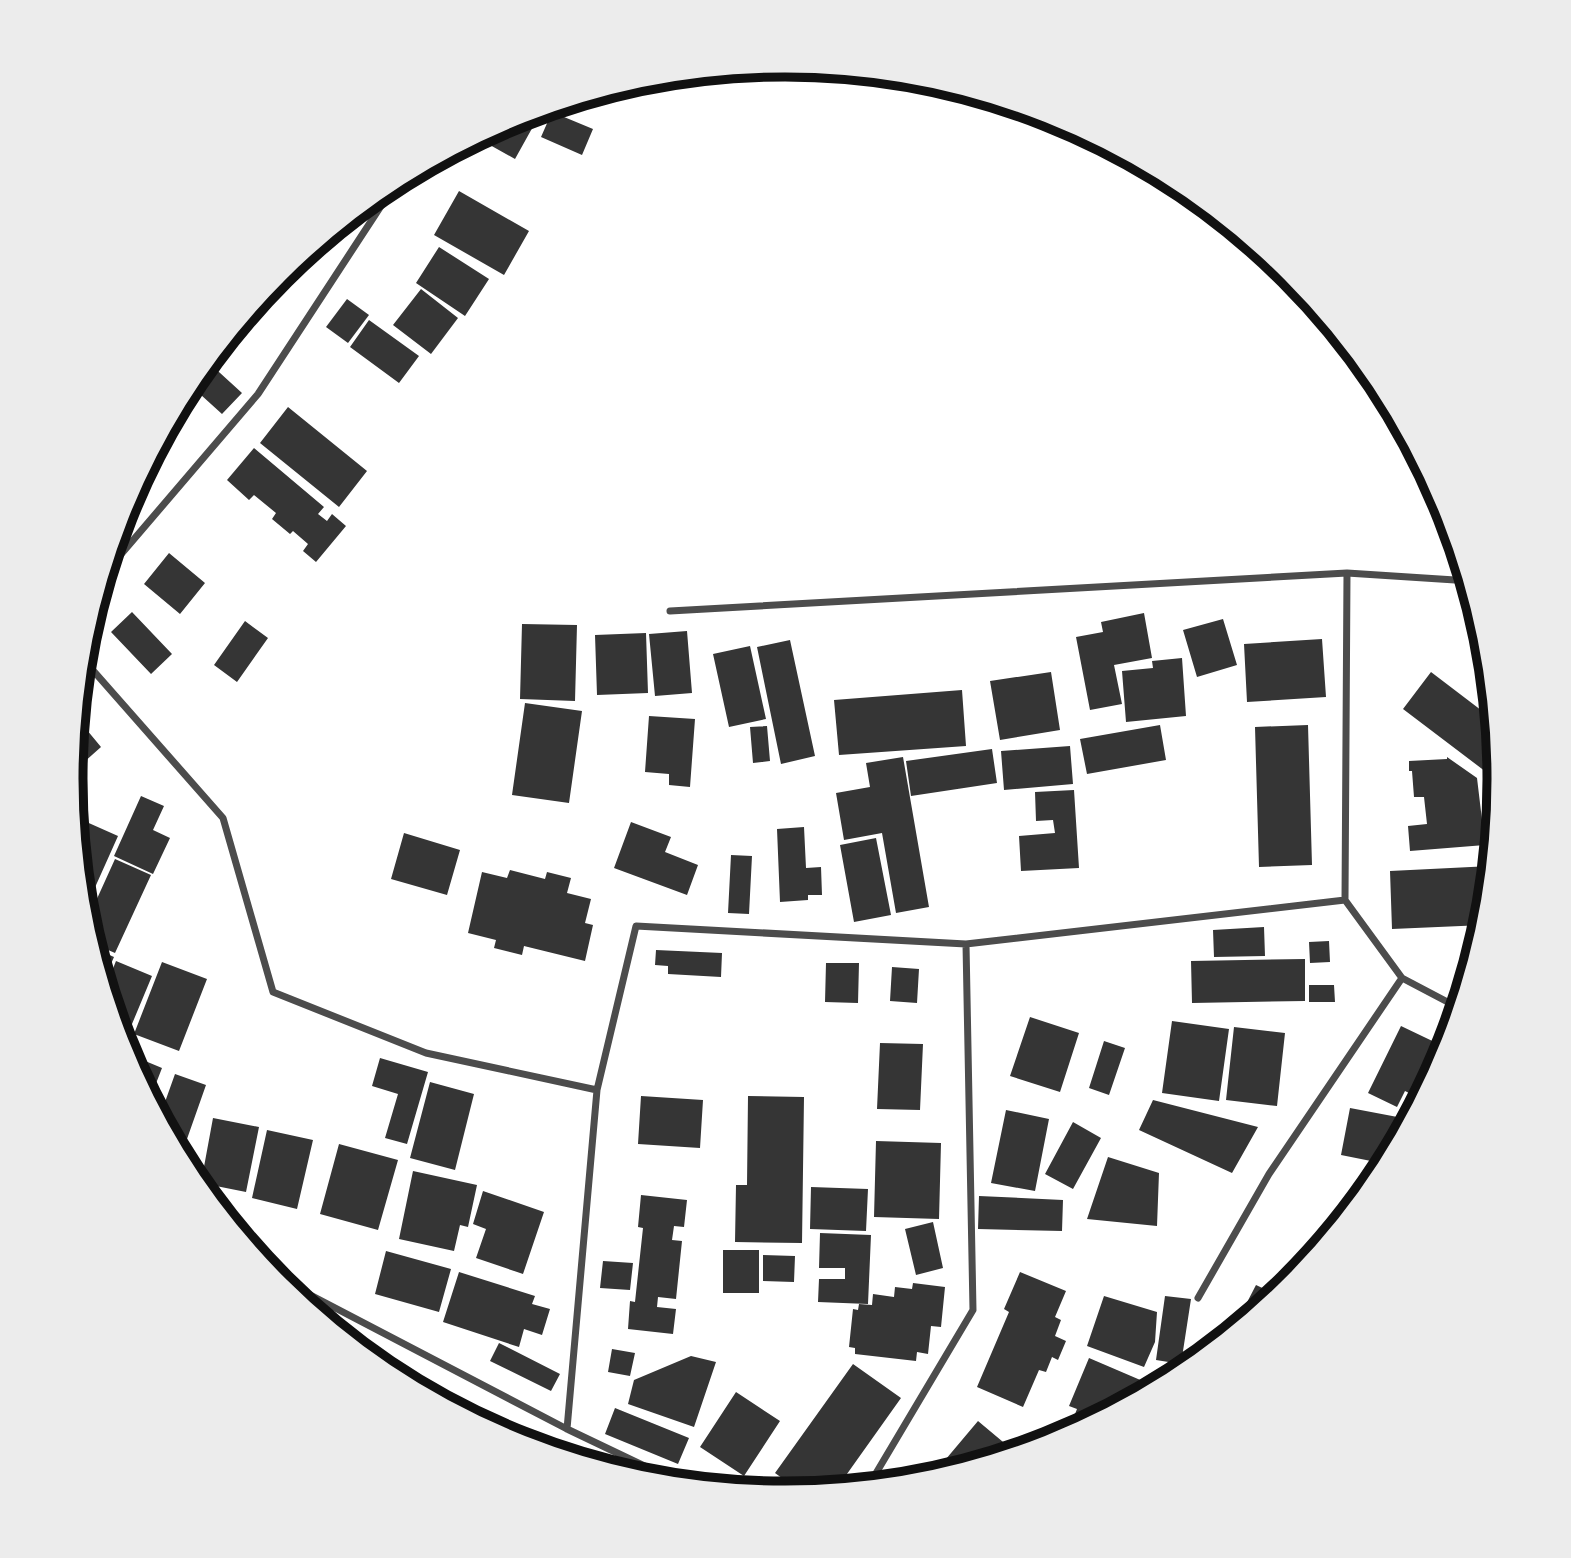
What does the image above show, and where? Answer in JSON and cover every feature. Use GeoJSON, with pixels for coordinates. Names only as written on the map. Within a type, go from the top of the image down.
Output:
{"type":"FeatureCollection","features":[{"type":"Feature","properties":{"kind":"street"},"geometry":{"type":"LineString","coordinates":[[120,555],[258,394],[382,205]]}},
{"type":"Feature","properties":{"kind":"street"},"geometry":{"type":"LineString","coordinates":[[1347,573],[1345,900],[1402,978],[1451,1003]]}},
{"type":"Feature","properties":{"kind":"street"},"geometry":{"type":"LineString","coordinates":[[670,611],[1347,573],[1455,580],[1458,577]]}},
{"type":"Feature","properties":{"kind":"street"},"geometry":{"type":"LineString","coordinates":[[93,670],[223,818],[273,992],[426,1052],[597,1090]]}},
{"type":"Feature","properties":{"kind":"street"},"geometry":{"type":"LineString","coordinates":[[567,1429],[597,1090],[636,926],[966,944],[1345,900]]}},
{"type":"Feature","properties":{"kind":"street"},"geometry":{"type":"LineString","coordinates":[[875,1475],[972,1310],[966,944]]}},
{"type":"Feature","properties":{"kind":"street"},"geometry":{"type":"LineString","coordinates":[[1198,1298],[1269,1174],[1402,978]]}},
{"type":"Feature","properties":{"kind":"street"},"geometry":{"type":"LineString","coordinates":[[310,1295],[567,1429],[648,1468]]}},
{"type":"Feature","properties":{"kind":"building"},"geometry":{"type":"Polygon","coordinates":[[[558,115],[593,129],[582,155],[541,137],[549,118],[558,115]]]}},
{"type":"Feature","properties":{"kind":"building"},"geometry":{"type":"Polygon","coordinates":[[[535,123],[515,159],[487,143],[535,123]]]}},
{"type":"Feature","properties":{"kind":"building"},"geometry":{"type":"Polygon","coordinates":[[[459,191],[529,231],[504,275],[434,235],[459,191]]]}},
{"type":"Feature","properties":{"kind":"building"},"geometry":{"type":"Polygon","coordinates":[[[439,247],[489,279],[465,316],[416,283],[439,247]]]}},
{"type":"Feature","properties":{"kind":"building"},"geometry":{"type":"Polygon","coordinates":[[[421,289],[458,318],[431,354],[393,325],[421,289]]]}},
{"type":"Feature","properties":{"kind":"building"},"geometry":{"type":"Polygon","coordinates":[[[347,299],[369,315],[348,343],[326,327],[347,299]]]}},
{"type":"Feature","properties":{"kind":"building"},"geometry":{"type":"Polygon","coordinates":[[[369,320],[419,356],[399,383],[350,347],[369,320]]]}},
{"type":"Feature","properties":{"kind":"building"},"geometry":{"type":"Polygon","coordinates":[[[216,370],[242,393],[222,414],[199,393],[216,370]]]}},
{"type":"Feature","properties":{"kind":"building"},"geometry":{"type":"Polygon","coordinates":[[[288,407],[367,471],[339,507],[260,443],[288,407]]]}},
{"type":"Feature","properties":{"kind":"building"},"geometry":{"type":"Polygon","coordinates":[[[254,448],[324,507],[318,514],[327,521],[332,514],[346,526],[316,562],[303,551],[308,544],[293,531],[290,534],[272,519],[276,513],[254,495],[249,500],[227,480],[254,448]]]}},
{"type":"Feature","properties":{"kind":"building"},"geometry":{"type":"Polygon","coordinates":[[[169,553],[205,583],[180,614],[144,584],[169,553]]]}},
{"type":"Feature","properties":{"kind":"building"},"geometry":{"type":"Polygon","coordinates":[[[132,612],[172,654],[151,674],[111,632],[132,612]]]}},
{"type":"Feature","properties":{"kind":"building"},"geometry":{"type":"Polygon","coordinates":[[[1144,613],[1152,658],[1114,665],[1122,704],[1090,710],[1076,637],[1103,632],[1101,622],[1144,613]]]}},
{"type":"Feature","properties":{"kind":"building"},"geometry":{"type":"Polygon","coordinates":[[[1223,619],[1237,665],[1197,677],[1183,630],[1223,619]]]}},
{"type":"Feature","properties":{"kind":"building"},"geometry":{"type":"Polygon","coordinates":[[[245,621],[268,638],[237,682],[214,665],[245,621]]]}},
{"type":"Feature","properties":{"kind":"building"},"geometry":{"type":"Polygon","coordinates":[[[522,624],[577,625],[575,701],[520,699],[522,624]]]}},
{"type":"Feature","properties":{"kind":"building"},"geometry":{"type":"Polygon","coordinates":[[[687,631],[692,693],[655,696],[649,634],[687,631]]]}},
{"type":"Feature","properties":{"kind":"building"},"geometry":{"type":"Polygon","coordinates":[[[646,633],[648,693],[597,695],[595,635],[646,633]]]}},
{"type":"Feature","properties":{"kind":"building"},"geometry":{"type":"Polygon","coordinates":[[[1322,639],[1326,697],[1247,702],[1244,644],[1322,639]]]}},
{"type":"Feature","properties":{"kind":"building"},"geometry":{"type":"Polygon","coordinates":[[[790,640],[815,756],[781,764],[757,647],[790,640]]]}},
{"type":"Feature","properties":{"kind":"building"},"geometry":{"type":"Polygon","coordinates":[[[750,646],[766,719],[729,727],[713,654],[750,646]]]}},
{"type":"Feature","properties":{"kind":"building"},"geometry":{"type":"Polygon","coordinates":[[[1182,658],[1186,716],[1126,722],[1122,671],[1153,668],[1152,661],[1182,658]]]}},
{"type":"Feature","properties":{"kind":"building"},"geometry":{"type":"Polygon","coordinates":[[[1051,672],[1060,730],[1000,740],[990,681],[1051,672]]]}},
{"type":"Feature","properties":{"kind":"building"},"geometry":{"type":"Polygon","coordinates":[[[1431,672],[1484,712],[1488,773],[1403,709],[1431,672]]]}},
{"type":"Feature","properties":{"kind":"building"},"geometry":{"type":"Polygon","coordinates":[[[962,690],[966,746],[839,755],[834,700],[962,690]]]}},
{"type":"Feature","properties":{"kind":"building"},"geometry":{"type":"Polygon","coordinates":[[[525,703],[582,711],[569,803],[512,795],[525,703]]]}},
{"type":"Feature","properties":{"kind":"building"},"geometry":{"type":"Polygon","coordinates":[[[649,716],[695,719],[690,787],[669,785],[669,774],[645,772],[649,716]]]}},
{"type":"Feature","properties":{"kind":"building"},"geometry":{"type":"Polygon","coordinates":[[[1160,725],[1166,760],[1087,774],[1080,739],[1160,725]]]}},
{"type":"Feature","properties":{"kind":"building"},"geometry":{"type":"Polygon","coordinates":[[[1308,725],[1312,865],[1259,867],[1255,727],[1308,725]]]}},
{"type":"Feature","properties":{"kind":"building"},"geometry":{"type":"Polygon","coordinates":[[[767,726],[770,761],[753,763],[750,727],[767,726]]]}},
{"type":"Feature","properties":{"kind":"building"},"geometry":{"type":"Polygon","coordinates":[[[86,728],[101,747],[84,762],[86,728]]]}},
{"type":"Feature","properties":{"kind":"building"},"geometry":{"type":"Polygon","coordinates":[[[1070,746],[1073,784],[1004,790],[1001,751],[1070,746]]]}},
{"type":"Feature","properties":{"kind":"building"},"geometry":{"type":"Polygon","coordinates":[[[992,749],[997,783],[911,796],[906,761],[992,749]]]}},
{"type":"Feature","properties":{"kind":"building"},"geometry":{"type":"Polygon","coordinates":[[[903,757],[929,907],[896,913],[882,833],[844,840],[836,793],[870,787],[866,763],[903,757]]]}},
{"type":"Feature","properties":{"kind":"building"},"geometry":{"type":"Polygon","coordinates":[[[1447,759],[1477,778],[1484,845],[1410,851],[1408,826],[1427,824],[1424,797],[1414,797],[1409,761],[1447,759]]]}},
{"type":"Feature","properties":{"kind":"building"},"geometry":{"type":"Polygon","coordinates":[[[1074,790],[1079,868],[1021,871],[1019,836],[1055,833],[1053,820],[1036,821],[1035,792],[1074,790]]]}},
{"type":"Feature","properties":{"kind":"building"},"geometry":{"type":"Polygon","coordinates":[[[141,796],[164,806],[153,830],[170,838],[153,874],[114,856],[141,796]]]}},
{"type":"Feature","properties":{"kind":"building"},"geometry":{"type":"Polygon","coordinates":[[[85,821],[118,836],[93,891],[85,821]]]}},
{"type":"Feature","properties":{"kind":"building"},"geometry":{"type":"Polygon","coordinates":[[[631,822],[671,837],[665,852],[698,865],[687,895],[614,868],[631,822]]]}},
{"type":"Feature","properties":{"kind":"building"},"geometry":{"type":"Polygon","coordinates":[[[804,827],[806,868],[821,867],[822,895],[808,895],[808,900],[780,902],[777,829],[804,827]]]}},
{"type":"Feature","properties":{"kind":"building"},"geometry":{"type":"Polygon","coordinates":[[[404,833],[460,850],[447,895],[391,879],[404,833]]]}},
{"type":"Feature","properties":{"kind":"building"},"geometry":{"type":"Polygon","coordinates":[[[876,838],[891,915],[854,922],[840,845],[876,838]]]}},
{"type":"Feature","properties":{"kind":"building"},"geometry":{"type":"Polygon","coordinates":[[[731,855],[752,856],[749,914],[728,913],[731,855]]]}},
{"type":"Feature","properties":{"kind":"building"},"geometry":{"type":"Polygon","coordinates":[[[115,859],[151,875],[115,953],[104,948],[95,903],[115,859]]]}},
{"type":"Feature","properties":{"kind":"building"},"geometry":{"type":"Polygon","coordinates":[[[1481,866],[1472,926],[1392,929],[1390,871],[1481,866]]]}},
{"type":"Feature","properties":{"kind":"building"},"geometry":{"type":"Polygon","coordinates":[[[510,870],[545,879],[547,872],[571,878],[567,893],[591,899],[585,923],[593,925],[585,961],[524,946],[522,955],[494,948],[496,940],[468,933],[482,872],[507,878],[510,870]]]}},
{"type":"Feature","properties":{"kind":"building"},"geometry":{"type":"Polygon","coordinates":[[[1264,927],[1265,956],[1214,957],[1213,930],[1264,927]]]}},
{"type":"Feature","properties":{"kind":"building"},"geometry":{"type":"Polygon","coordinates":[[[1329,941],[1330,962],[1310,963],[1309,942],[1329,941]]]}},
{"type":"Feature","properties":{"kind":"building"},"geometry":{"type":"Polygon","coordinates":[[[656,950],[722,953],[721,977],[668,974],[668,966],[655,965],[656,950]]]}},
{"type":"Feature","properties":{"kind":"building"},"geometry":{"type":"Polygon","coordinates":[[[105,953],[114,957],[109,968],[105,953]]]}},
{"type":"Feature","properties":{"kind":"building"},"geometry":{"type":"Polygon","coordinates":[[[1305,959],[1305,1001],[1192,1003],[1191,961],[1305,959]]]}},
{"type":"Feature","properties":{"kind":"building"},"geometry":{"type":"Polygon","coordinates":[[[116,961],[152,976],[130,1029],[121,1005],[111,974],[116,961]]]}},
{"type":"Feature","properties":{"kind":"building"},"geometry":{"type":"Polygon","coordinates":[[[162,962],[207,979],[179,1051],[134,1034],[162,962]]]}},
{"type":"Feature","properties":{"kind":"building"},"geometry":{"type":"Polygon","coordinates":[[[826,963],[859,963],[858,1003],[825,1002],[826,963]]]}},
{"type":"Feature","properties":{"kind":"building"},"geometry":{"type":"Polygon","coordinates":[[[892,967],[919,969],[917,1003],[890,1001],[892,967]]]}},
{"type":"Feature","properties":{"kind":"building"},"geometry":{"type":"Polygon","coordinates":[[[1309,985],[1334,985],[1335,1002],[1309,1002],[1309,985]]]}},
{"type":"Feature","properties":{"kind":"building"},"geometry":{"type":"Polygon","coordinates":[[[1030,1017],[1079,1033],[1060,1092],[1010,1076],[1030,1017]]]}},
{"type":"Feature","properties":{"kind":"building"},"geometry":{"type":"Polygon","coordinates":[[[1172,1021],[1229,1029],[1219,1101],[1162,1093],[1172,1021]]]}},
{"type":"Feature","properties":{"kind":"building"},"geometry":{"type":"Polygon","coordinates":[[[1401,1026],[1436,1043],[1412,1095],[1405,1091],[1397,1107],[1368,1093],[1401,1026]]]}},
{"type":"Feature","properties":{"kind":"building"},"geometry":{"type":"Polygon","coordinates":[[[1234,1027],[1285,1033],[1277,1106],[1226,1100],[1234,1027]]]}},
{"type":"Feature","properties":{"kind":"building"},"geometry":{"type":"Polygon","coordinates":[[[1104,1041],[1125,1048],[1109,1095],[1089,1088],[1104,1041]]]}},
{"type":"Feature","properties":{"kind":"building"},"geometry":{"type":"Polygon","coordinates":[[[880,1043],[923,1044],[920,1110],[877,1109],[880,1043]]]}},
{"type":"Feature","properties":{"kind":"building"},"geometry":{"type":"Polygon","coordinates":[[[380,1058],[428,1072],[407,1144],[385,1138],[398,1094],[372,1086],[380,1058]]]}},
{"type":"Feature","properties":{"kind":"building"},"geometry":{"type":"Polygon","coordinates":[[[143,1060],[162,1068],[155,1086],[143,1060]]]}},
{"type":"Feature","properties":{"kind":"building"},"geometry":{"type":"Polygon","coordinates":[[[175,1074],[206,1085],[186,1143],[164,1104],[175,1074]]]}},
{"type":"Feature","properties":{"kind":"building"},"geometry":{"type":"Polygon","coordinates":[[[430,1082],[474,1094],[455,1170],[410,1158],[430,1082]]]}},
{"type":"Feature","properties":{"kind":"building"},"geometry":{"type":"Polygon","coordinates":[[[641,1096],[703,1100],[700,1148],[638,1144],[641,1096]]]}},
{"type":"Feature","properties":{"kind":"building"},"geometry":{"type":"Polygon","coordinates":[[[748,1096],[804,1097],[802,1243],[735,1242],[736,1185],[747,1185],[748,1096]]]}},
{"type":"Feature","properties":{"kind":"building"},"geometry":{"type":"Polygon","coordinates":[[[1153,1100],[1258,1127],[1232,1173],[1139,1130],[1153,1100]]]}},
{"type":"Feature","properties":{"kind":"building"},"geometry":{"type":"Polygon","coordinates":[[[1350,1108],[1400,1117],[1374,1162],[1341,1155],[1350,1108]]]}},
{"type":"Feature","properties":{"kind":"building"},"geometry":{"type":"Polygon","coordinates":[[[1006,1110],[1049,1119],[1035,1191],[991,1183],[1006,1110]]]}},
{"type":"Feature","properties":{"kind":"building"},"geometry":{"type":"Polygon","coordinates":[[[213,1118],[259,1127],[246,1192],[214,1186],[203,1171],[213,1118]]]}},
{"type":"Feature","properties":{"kind":"building"},"geometry":{"type":"Polygon","coordinates":[[[1073,1122],[1101,1138],[1073,1189],[1045,1174],[1073,1122]]]}},
{"type":"Feature","properties":{"kind":"building"},"geometry":{"type":"Polygon","coordinates":[[[267,1130],[313,1140],[297,1209],[252,1198],[267,1130]]]}},
{"type":"Feature","properties":{"kind":"building"},"geometry":{"type":"Polygon","coordinates":[[[876,1141],[941,1143],[939,1219],[874,1217],[876,1141]]]}},
{"type":"Feature","properties":{"kind":"building"},"geometry":{"type":"Polygon","coordinates":[[[339,1144],[398,1160],[378,1230],[320,1214],[339,1144]]]}},
{"type":"Feature","properties":{"kind":"building"},"geometry":{"type":"Polygon","coordinates":[[[1108,1157],[1159,1173],[1157,1226],[1087,1219],[1108,1157]]]}},
{"type":"Feature","properties":{"kind":"building"},"geometry":{"type":"Polygon","coordinates":[[[413,1171],[477,1185],[468,1227],[460,1225],[454,1251],[399,1239],[413,1171]]]}},
{"type":"Feature","properties":{"kind":"building"},"geometry":{"type":"Polygon","coordinates":[[[811,1187],[868,1189],[866,1231],[810,1229],[811,1187]]]}},
{"type":"Feature","properties":{"kind":"building"},"geometry":{"type":"Polygon","coordinates":[[[483,1191],[544,1212],[523,1274],[476,1258],[486,1229],[473,1224],[483,1191]]]}},
{"type":"Feature","properties":{"kind":"building"},"geometry":{"type":"Polygon","coordinates":[[[641,1195],[687,1200],[684,1227],[674,1226],[672,1240],[682,1241],[676,1299],[658,1297],[657,1307],[676,1309],[673,1334],[628,1329],[630,1301],[635,1302],[643,1228],[638,1227],[641,1195]]]}},
{"type":"Feature","properties":{"kind":"building"},"geometry":{"type":"Polygon","coordinates":[[[979,1196],[1063,1200],[1062,1231],[978,1229],[979,1196]]]}},
{"type":"Feature","properties":{"kind":"building"},"geometry":{"type":"Polygon","coordinates":[[[933,1222],[943,1268],[916,1275],[905,1229],[933,1222]]]}},
{"type":"Feature","properties":{"kind":"building"},"geometry":{"type":"Polygon","coordinates":[[[820,1233],[871,1235],[868,1304],[818,1302],[819,1279],[845,1279],[845,1268],[819,1268],[820,1233]]]}},
{"type":"Feature","properties":{"kind":"building"},"geometry":{"type":"Polygon","coordinates":[[[723,1250],[759,1250],[759,1293],[723,1293],[723,1250]]]}},
{"type":"Feature","properties":{"kind":"building"},"geometry":{"type":"Polygon","coordinates":[[[386,1251],[451,1269],[439,1312],[375,1294],[386,1251]]]}},
{"type":"Feature","properties":{"kind":"building"},"geometry":{"type":"Polygon","coordinates":[[[763,1255],[795,1256],[794,1282],[763,1281],[763,1255]]]}},
{"type":"Feature","properties":{"kind":"building"},"geometry":{"type":"Polygon","coordinates":[[[603,1261],[633,1263],[630,1290],[600,1288],[603,1261]]]}},
{"type":"Feature","properties":{"kind":"building"},"geometry":{"type":"Polygon","coordinates":[[[459,1272],[535,1296],[532,1304],[550,1309],[542,1335],[524,1329],[519,1347],[443,1322],[459,1272]]]}},
{"type":"Feature","properties":{"kind":"building"},"geometry":{"type":"Polygon","coordinates":[[[1020,1272],[1066,1291],[1055,1317],[1061,1320],[1055,1336],[1066,1341],[1058,1360],[1052,1357],[1046,1372],[1039,1370],[1023,1407],[977,1387],[1009,1312],[1004,1309],[1020,1272]]]}},
{"type":"Feature","properties":{"kind":"building"},"geometry":{"type":"Polygon","coordinates":[[[913,1283],[945,1287],[941,1327],[931,1326],[928,1354],[917,1352],[916,1361],[855,1354],[855,1348],[849,1347],[853,1309],[858,1310],[859,1304],[872,1305],[873,1294],[894,1297],[895,1287],[912,1289],[913,1283]]]}},
{"type":"Feature","properties":{"kind":"building"},"geometry":{"type":"Polygon","coordinates":[[[1256,1285],[1266,1290],[1248,1307],[1242,1312],[1256,1285]]]}},
{"type":"Feature","properties":{"kind":"building"},"geometry":{"type":"Polygon","coordinates":[[[1104,1296],[1157,1312],[1155,1342],[1144,1367],[1087,1346],[1104,1296]]]}},
{"type":"Feature","properties":{"kind":"building"},"geometry":{"type":"Polygon","coordinates":[[[1165,1296],[1191,1299],[1182,1359],[1176,1363],[1156,1360],[1165,1296]]]}},
{"type":"Feature","properties":{"kind":"building"},"geometry":{"type":"Polygon","coordinates":[[[499,1343],[560,1374],[551,1391],[490,1361],[499,1343]]]}},
{"type":"Feature","properties":{"kind":"building"},"geometry":{"type":"Polygon","coordinates":[[[612,1349],[635,1353],[630,1376],[608,1372],[612,1349]]]}},
{"type":"Feature","properties":{"kind":"building"},"geometry":{"type":"Polygon","coordinates":[[[691,1356],[716,1362],[694,1427],[628,1404],[634,1380],[691,1356]]]}},
{"type":"Feature","properties":{"kind":"building"},"geometry":{"type":"Polygon","coordinates":[[[1089,1358],[1145,1382],[1073,1419],[1077,1409],[1069,1406],[1089,1358]]]}},
{"type":"Feature","properties":{"kind":"building"},"geometry":{"type":"Polygon","coordinates":[[[853,1364],[901,1398],[844,1478],[786,1481],[775,1473],[853,1364]]]}},
{"type":"Feature","properties":{"kind":"building"},"geometry":{"type":"Polygon","coordinates":[[[736,1392],[780,1421],[744,1476],[700,1447],[736,1392]]]}},
{"type":"Feature","properties":{"kind":"building"},"geometry":{"type":"Polygon","coordinates":[[[615,1408],[689,1438],[678,1464],[605,1434],[615,1408]]]}},
{"type":"Feature","properties":{"kind":"building"},"geometry":{"type":"Polygon","coordinates":[[[978,1421],[1007,1445],[967,1457],[943,1463],[978,1421]]]}}]}
